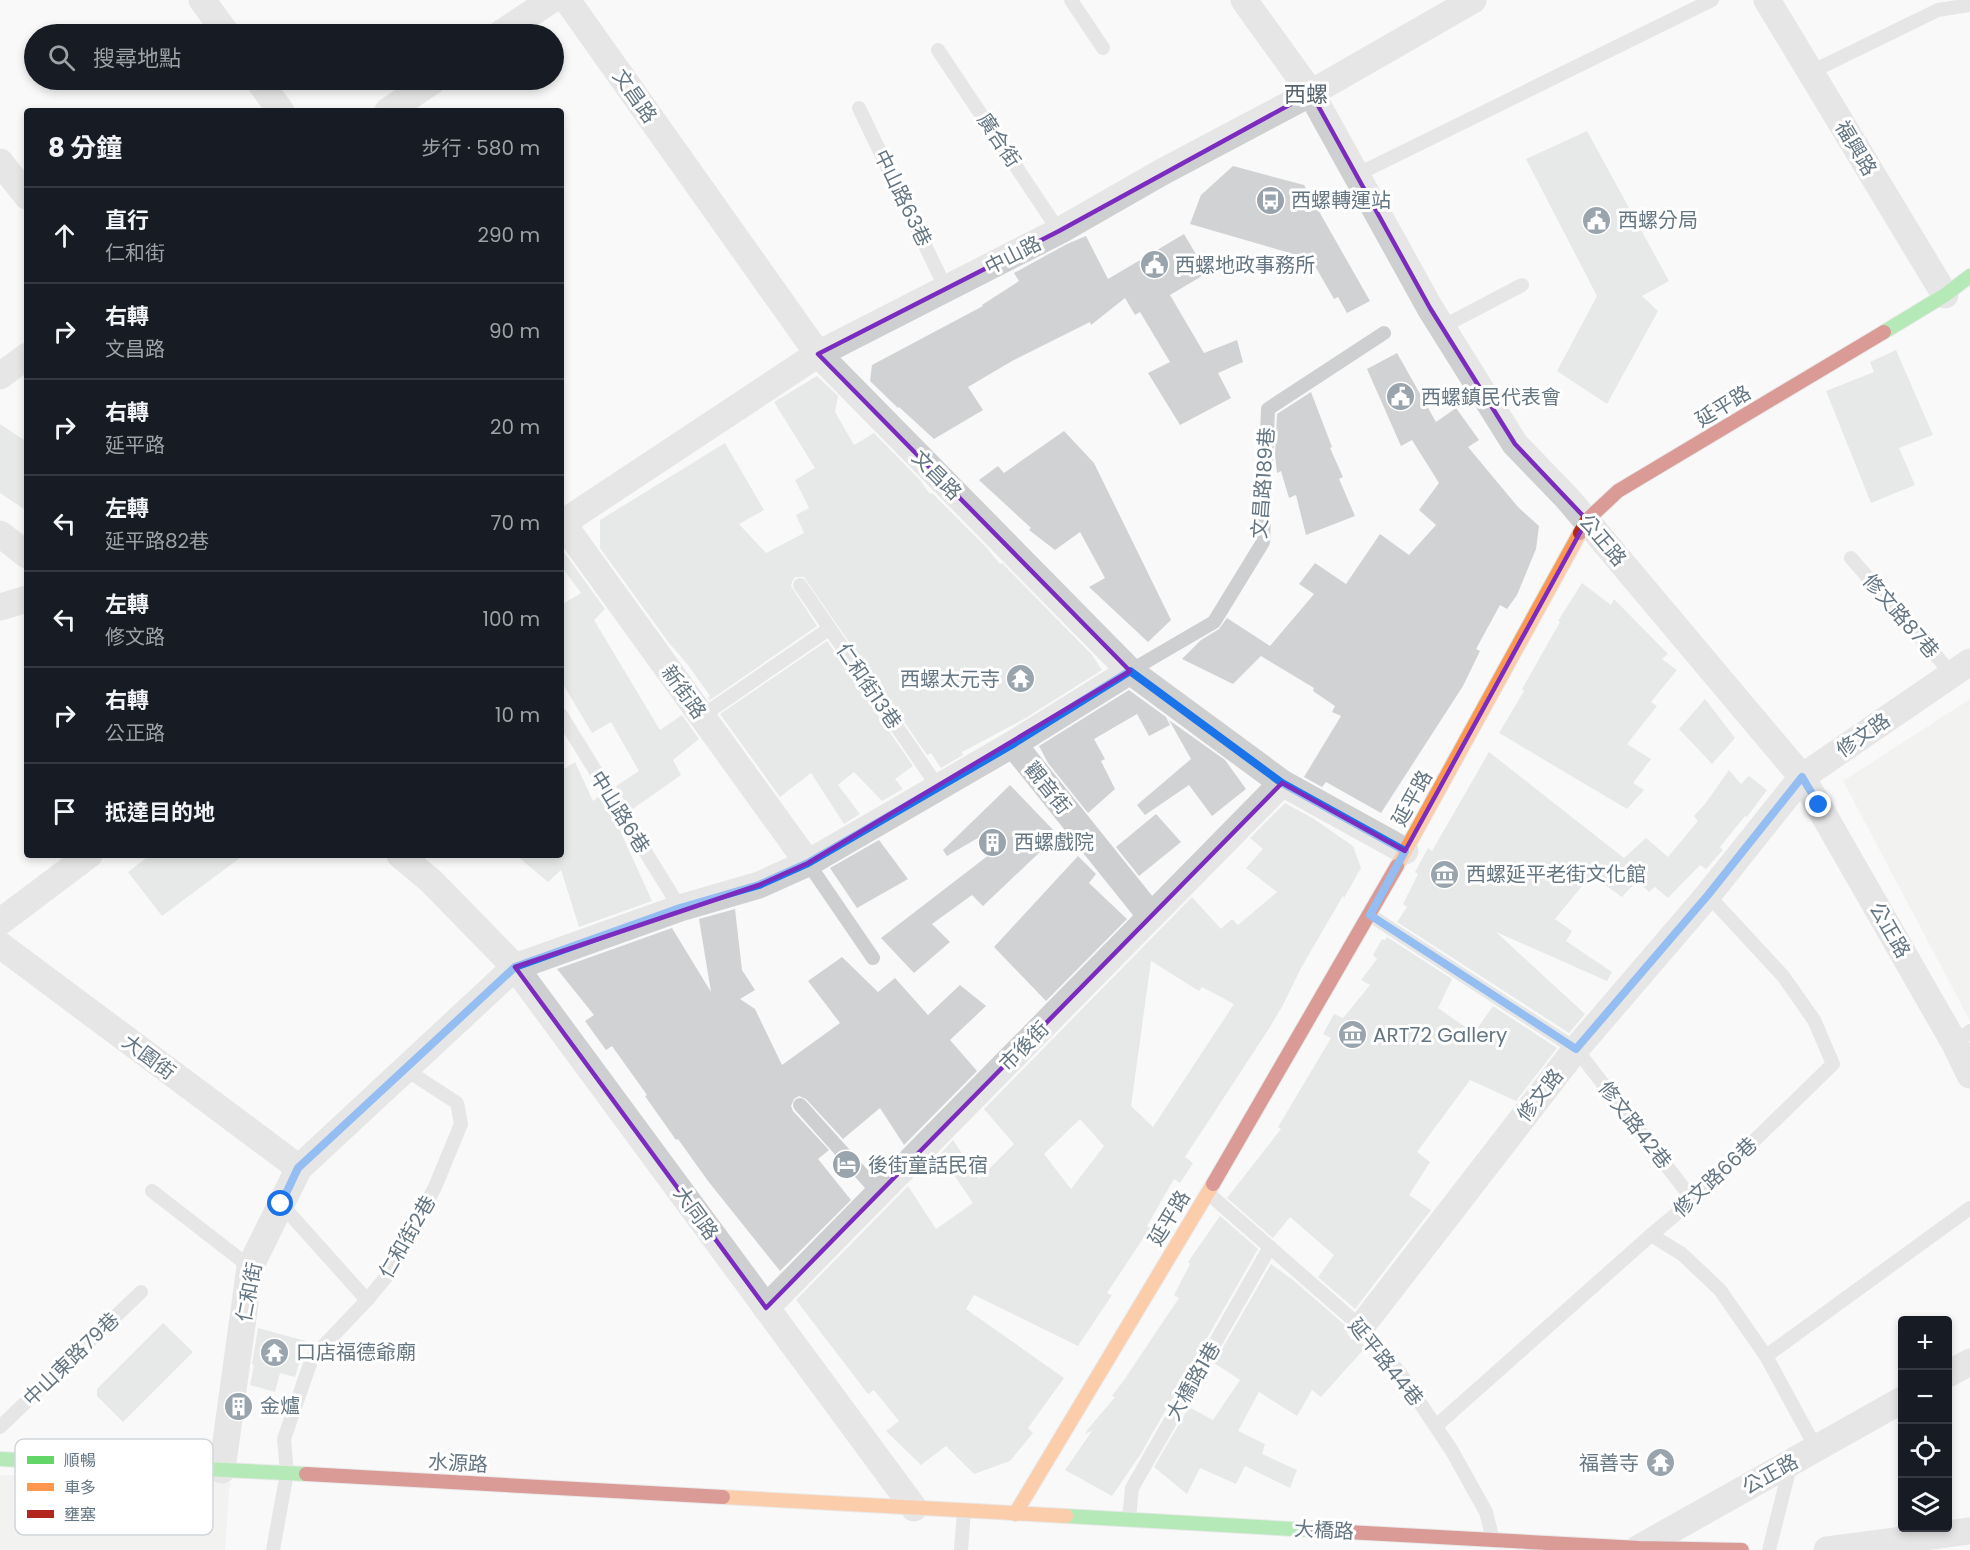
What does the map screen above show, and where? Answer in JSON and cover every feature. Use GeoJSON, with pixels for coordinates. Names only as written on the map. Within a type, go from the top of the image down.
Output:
{"type":"FeatureCollection","features":[{"type":"Feature","properties":{"kind":"street"},"geometry":{"type":"LineString","coordinates":[[202,0],[220,24]]}},
{"type":"Feature","properties":{"kind":"street"},"geometry":{"type":"LineString","coordinates":[[515,24],[551,0]]}},
{"type":"Feature","properties":{"kind":"street","name":"文昌路"},"geometry":{"type":"LineString","coordinates":[[567,0],[818,354],[1130,671],[1282,783],[1405,851]]}},
{"type":"Feature","properties":{"kind":"street","name":"公正路"},"geometry":{"type":"LineString","coordinates":[[1244,0],[1311,93],[1442,327],[1515,444],[1587,520],[1802,777],[1962,1037],[1970,1075]]}},
{"type":"Feature","properties":{"kind":"street","name":"中山路"},"geometry":{"type":"LineString","coordinates":[[564,521],[818,354],[1059,231],[1161,172],[1311,93],[1473,0]]}},
{"type":"Feature","properties":{"kind":"street","name":"福興路"},"geometry":{"type":"LineString","coordinates":[[1767,0],[1945,295]]}},
{"type":"Feature","properties":{"kind":"street"},"geometry":{"type":"LineString","coordinates":[[265,90],[278,108]]}},
{"type":"Feature","properties":{"kind":"street"},"geometry":{"type":"LineString","coordinates":[[392,108],[419,90]]}},
{"type":"Feature","properties":{"kind":"street"},"geometry":{"type":"LineString","coordinates":[[0,162],[24,192]]}},
{"type":"Feature","properties":{"kind":"street","name":"延平路"},"geometry":{"type":"LineString","coordinates":[[1015,1514],[1208,1192],[1370,915],[1587,520],[1618,492],[1945,295],[1970,276]]}},
{"type":"Feature","properties":{"kind":"street"},"geometry":{"type":"LineString","coordinates":[[0,376],[24,358]]}},
{"type":"Feature","properties":{"kind":"street","name":"新街路"},"geometry":{"type":"LineString","coordinates":[[564,527],[808,863]]}},
{"type":"Feature","properties":{"kind":"street"},"geometry":{"type":"LineString","coordinates":[[0,534],[24,553]]}},
{"type":"Feature","properties":{"kind":"street"},"geometry":{"type":"LineString","coordinates":[[0,607],[24,600]]}},
{"type":"Feature","properties":{"kind":"street","name":"修文路"},"geometry":{"type":"LineString","coordinates":[[1361,1327],[1576,1049],[1708,895],[1802,777],[1961,668]]}},
{"type":"Feature","properties":{"kind":"street","name":"仁和街"},"geometry":{"type":"LineString","coordinates":[[222,1470],[250,1267],[298,1168],[515,967],[680,908],[759,885],[808,863],[1013,744],[1130,671]]}},
{"type":"Feature","properties":{"kind":"street","name":"觀音街"},"geometry":{"type":"LineString","coordinates":[[1013,744],[1151,916]]}},
{"type":"Feature","properties":{"kind":"street","name":"市後街"},"geometry":{"type":"LineString","coordinates":[[766,1308],[1282,783]]}},
{"type":"Feature","properties":{"kind":"street"},"geometry":{"type":"LineString","coordinates":[[0,922],[85,858]]}},
{"type":"Feature","properties":{"kind":"street","name":"大同路"},"geometry":{"type":"LineString","coordinates":[[403,858],[431,881],[515,967],[914,1508]]}},
{"type":"Feature","properties":{"kind":"street","name":"大園街"},"geometry":{"type":"LineString","coordinates":[[0,945],[298,1168]]}},
{"type":"Feature","properties":{"kind":"street"},"geometry":{"type":"LineString","coordinates":[[1952,1371],[1970,1362]]}},
{"type":"Feature","properties":{"kind":"street","name":"公正路"},"geometry":{"type":"LineString","coordinates":[[1638,1548],[1898,1402]]}},
{"type":"Feature","properties":{"kind":"street","name":"水源路"},"geometry":{"type":"LineString","coordinates":[[0,1459],[15,1460]]}},
{"type":"Feature","properties":{"kind":"street","name":"水源路"},"geometry":{"type":"LineString","coordinates":[[213,1469],[914,1508]]}},
{"type":"Feature","properties":{"kind":"street"},"geometry":{"type":"LineString","coordinates":[[914,1508],[1015,1514]]}},
{"type":"Feature","properties":{"kind":"street","name":"大橋路"},"geometry":{"type":"LineString","coordinates":[[1015,1514],[1638,1548],[1742,1550]]}},
{"type":"Feature","properties":{"kind":"street"},"geometry":{"type":"LineString","coordinates":[[1827,1550],[1970,1531]]}},
{"type":"Feature","properties":{"kind":"lane"},"geometry":{"type":"LineString","coordinates":[[1071,0],[1103,48]]}},
{"type":"Feature","properties":{"kind":"lane"},"geometry":{"type":"LineString","coordinates":[[1356,175],[1712,0]]}},
{"type":"Feature","properties":{"kind":"lane"},"geometry":{"type":"LineString","coordinates":[[1810,72],[1938,10],[1970,5]]}},
{"type":"Feature","properties":{"kind":"lane","name":"廣合街"},"geometry":{"type":"LineString","coordinates":[[938,50],[1059,231]]}},
{"type":"Feature","properties":{"kind":"lane","name":"中山路63巷"},"geometry":{"type":"LineString","coordinates":[[860,108],[946,289]]}},
{"type":"Feature","properties":{"kind":"lane"},"geometry":{"type":"LineString","coordinates":[[1442,327],[1522,285]]}},
{"type":"Feature","properties":{"kind":"lane","name":"文昌路189巷"},"geometry":{"type":"LineString","coordinates":[[1130,671],[1214,622],[1263,542],[1268,409],[1384,333]]}},
{"type":"Feature","properties":{"kind":"lane","name":"修文路87巷"},"geometry":{"type":"LineString","coordinates":[[1851,558],[1961,668]]}},
{"type":"Feature","properties":{"kind":"lane","name":"仁和街13巷"},"geometry":{"type":"LineString","coordinates":[[800,585],[938,787]]}},
{"type":"Feature","properties":{"kind":"lane"},"geometry":{"type":"LineString","coordinates":[[702,716],[823,633]]}},
{"type":"Feature","properties":{"kind":"lane","name":"中山路6巷"},"geometry":{"type":"LineString","coordinates":[[564,720],[680,908]]}},
{"type":"Feature","properties":{"kind":"lane"},"geometry":{"type":"LineString","coordinates":[[808,863],[873,958]]}},
{"type":"Feature","properties":{"kind":"lane","name":"修文路66巷"},"geometry":{"type":"LineString","coordinates":[[1436,1426],[1693,1200],[1833,1064],[1814,1020],[1783,976],[1708,895]]}},
{"type":"Feature","properties":{"kind":"lane","name":"修文路42巷"},"geometry":{"type":"LineString","coordinates":[[1370,915],[1576,1049],[1693,1200]]}},
{"type":"Feature","properties":{"kind":"lane","name":"仁和街2巷"},"geometry":{"type":"LineString","coordinates":[[273,1550],[287,1473],[284,1439],[312,1358],[391,1271],[435,1187],[461,1124],[457,1103],[405,1070]]}},
{"type":"Feature","properties":{"kind":"lane"},"geometry":{"type":"LineString","coordinates":[[800,1105],[879,1193]]}},
{"type":"Feature","properties":{"kind":"lane"},"geometry":{"type":"LineString","coordinates":[[152,1191],[250,1267]]}},
{"type":"Feature","properties":{"kind":"lane","name":"延平路44巷"},"geometry":{"type":"LineString","coordinates":[[1208,1192],[1361,1327],[1400,1373],[1452,1451],[1486,1512],[1494,1540]]}},
{"type":"Feature","properties":{"kind":"lane"},"geometry":{"type":"LineString","coordinates":[[281,1204],[367,1300]]}},
{"type":"Feature","properties":{"kind":"lane"},"geometry":{"type":"LineString","coordinates":[[1766,1356],[1970,1208]]}},
{"type":"Feature","properties":{"kind":"lane"},"geometry":{"type":"LineString","coordinates":[[1651,1235],[1682,1254],[1720,1290],[1766,1356],[1816,1448]]}},
{"type":"Feature","properties":{"kind":"lane","name":"大橋路1巷"},"geometry":{"type":"LineString","coordinates":[[1129,1519],[1132,1488],[1270,1247]]}},
{"type":"Feature","properties":{"kind":"lane","name":"中山東路79巷"},"geometry":{"type":"LineString","coordinates":[[0,1426],[141,1292]]}},
{"type":"Feature","properties":{"kind":"lane"},"geometry":{"type":"LineString","coordinates":[[1769,1550],[1792,1461]]}},
{"type":"Feature","properties":{"kind":"lane"},"geometry":{"type":"LineString","coordinates":[[961,1550],[964,1511]]}},
{"type":"Feature","properties":{"kind":"highlighted area"},"geometry":{"type":"Polygon","coordinates":[[[1311,93],[1430,308],[1515,444],[1587,520],[1405,851],[1282,783],[766,1308],[515,967],[759,885],[808,863],[1130,671],[818,354],[1059,231],[1311,93]]]}},
{"type":"Feature","properties":{"kind":"shaded area"},"geometry":{"type":"Polygon","coordinates":[[[1970,699],[1970,1021],[1843,781],[1970,699]]]}},
{"type":"Feature","properties":{"kind":"shaded area"},"geometry":{"type":"Polygon","coordinates":[[[0,1475],[15,1475],[15,1535],[213,1535],[213,1479],[230,1479],[225,1550],[0,1550],[0,1475]]]}},
{"type":"Feature","properties":{"kind":"building","name":"西螺分局"},"geometry":{"type":"Polygon","coordinates":[[[1587,131],[1669,281],[1642,296],[1658,311],[1607,404],[1557,371],[1597,296],[1526,159],[1587,131]]]}},
{"type":"Feature","properties":{"kind":"building"},"geometry":{"type":"Polygon","coordinates":[[[1233,166],[1304,185],[1370,301],[1347,313],[1338,297],[1334,299],[1311,259],[1190,224],[1201,195],[1233,166]]]}},
{"type":"Feature","properties":{"kind":"building"},"geometry":{"type":"Polygon","coordinates":[[[1184,234],[1207,273],[1170,295],[1204,353],[1237,340],[1243,362],[1218,373],[1231,398],[1180,425],[1148,373],[1170,362],[1140,312],[1135,315],[1125,298],[1091,325],[1090,322],[1012,361],[968,387],[983,410],[934,439],[870,381],[872,365],[983,306],[1019,281],[1014,273],[1067,244],[1086,236],[1108,279],[1184,234]]]}},
{"type":"Feature","properties":{"kind":"building"},"geometry":{"type":"Polygon","coordinates":[[[1896,350],[1933,435],[1899,448],[1915,485],[1871,503],[1826,391],[1874,372],[1870,362],[1896,350]]]}},
{"type":"Feature","properties":{"kind":"building"},"geometry":{"type":"Polygon","coordinates":[[[1397,353],[1436,422],[1456,408],[1479,440],[1468,447],[1518,507],[1539,526],[1536,549],[1517,595],[1507,609],[1500,605],[1476,649],[1480,651],[1463,686],[1381,813],[1326,782],[1322,787],[1304,777],[1341,716],[1332,712],[1335,706],[1313,691],[1314,688],[1261,656],[1233,684],[1182,659],[1201,640],[1219,629],[1227,618],[1270,646],[1314,594],[1299,584],[1315,563],[1346,584],[1380,534],[1409,555],[1436,525],[1419,510],[1439,483],[1412,440],[1401,446],[1367,369],[1397,353]]]}},
{"type":"Feature","properties":{"kind":"building"},"geometry":{"type":"Polygon","coordinates":[[[817,376],[838,396],[835,412],[854,445],[874,433],[920,480],[930,494],[932,493],[1092,655],[1102,670],[1024,719],[962,752],[963,755],[941,768],[931,753],[927,755],[804,577],[795,577],[791,586],[817,626],[710,700],[708,698],[710,696],[688,665],[669,643],[600,548],[600,520],[725,443],[764,510],[739,524],[766,553],[804,533],[796,515],[809,508],[795,480],[815,468],[774,402],[817,376]]]}},
{"type":"Feature","properties":{"kind":"building"},"geometry":{"type":"Polygon","coordinates":[[[1311,392],[1332,447],[1330,448],[1343,477],[1339,479],[1355,516],[1306,535],[1296,495],[1289,498],[1281,471],[1277,473],[1275,454],[1277,414],[1311,392]]]}},
{"type":"Feature","properties":{"kind":"building"},"geometry":{"type":"Polygon","coordinates":[[[0,424],[24,440],[24,509],[0,493],[0,424]]]}},
{"type":"Feature","properties":{"kind":"building"},"geometry":{"type":"Polygon","coordinates":[[[1064,431],[1094,463],[1171,620],[1148,642],[1089,587],[1105,578],[1080,532],[1055,550],[1029,530],[1031,528],[979,480],[998,466],[1004,473],[1064,431]]]}},
{"type":"Feature","properties":{"kind":"building"},"geometry":{"type":"Polygon","coordinates":[[[564,552],[605,609],[594,620],[660,730],[682,715],[699,739],[673,760],[681,775],[630,811],[616,786],[639,771],[611,722],[592,733],[564,686],[564,603],[581,593],[564,570],[564,552]]]}},
{"type":"Feature","properties":{"kind":"building"},"geometry":{"type":"Polygon","coordinates":[[[1582,583],[1611,605],[1614,599],[1668,654],[1662,659],[1677,670],[1651,702],[1657,706],[1627,744],[1651,759],[1633,783],[1644,790],[1627,809],[1499,733],[1524,691],[1522,689],[1560,622],[1558,621],[1582,583]]]}},
{"type":"Feature","properties":{"kind":"building"},"geometry":{"type":"Polygon","coordinates":[[[827,641],[913,766],[895,779],[903,789],[882,801],[854,772],[838,785],[860,814],[844,824],[811,773],[780,797],[720,714],[827,641]]]}},
{"type":"Feature","properties":{"kind":"building"},"geometry":{"type":"Polygon","coordinates":[[[1129,690],[1166,717],[1170,725],[1149,736],[1137,714],[1094,739],[1105,759],[1101,761],[1115,789],[1088,813],[1048,763],[1039,746],[1129,690]]]}},
{"type":"Feature","properties":{"kind":"building"},"geometry":{"type":"Polygon","coordinates":[[[1705,699],[1735,738],[1712,764],[1679,729],[1705,699]]]}},
{"type":"Feature","properties":{"kind":"building"},"geometry":{"type":"Polygon","coordinates":[[[1169,720],[1225,760],[1246,789],[1212,816],[1189,785],[1145,815],[1137,805],[1191,759],[1169,720]]]}},
{"type":"Feature","properties":{"kind":"building"},"geometry":{"type":"Polygon","coordinates":[[[1489,752],[1624,858],[1646,838],[1668,857],[1698,821],[1694,816],[1729,770],[1741,784],[1749,776],[1767,790],[1720,847],[1723,850],[1706,869],[1700,865],[1668,898],[1655,887],[1649,892],[1637,881],[1622,897],[1591,875],[1555,919],[1572,931],[1566,941],[1612,972],[1607,981],[1496,932],[1585,1014],[1569,1033],[1397,922],[1407,907],[1403,904],[1418,874],[1415,872],[1428,848],[1432,851],[1489,752]]]}},
{"type":"Feature","properties":{"kind":"building"},"geometry":{"type":"Polygon","coordinates":[[[575,762],[593,801],[600,796],[617,824],[652,901],[579,927],[561,870],[548,882],[520,858],[564,858],[564,769],[575,762]]]}},
{"type":"Feature","properties":{"kind":"building"},"geometry":{"type":"Polygon","coordinates":[[[1010,785],[1058,835],[983,906],[972,895],[932,924],[950,942],[914,973],[881,938],[994,851],[983,835],[947,856],[943,850],[1010,785]]]}},
{"type":"Feature","properties":{"kind":"building"},"geometry":{"type":"Polygon","coordinates":[[[1285,803],[1314,819],[1353,846],[1361,868],[1301,968],[1270,1027],[1185,1157],[1193,1163],[1180,1183],[1174,1179],[1147,1226],[1150,1228],[1107,1293],[1112,1295],[1078,1346],[974,1295],[966,1309],[1064,1378],[1028,1428],[1033,1433],[1010,1461],[974,1474],[946,1446],[921,1465],[886,1431],[899,1421],[874,1390],[868,1394],[796,1300],[908,1186],[936,1229],[973,1203],[940,1154],[953,1140],[979,1179],[1014,1144],[984,1109],[1192,897],[1221,929],[1232,919],[1238,925],[1277,892],[1246,868],[1263,849],[1250,838],[1285,803]],[[1151,961],[1131,1106],[1153,1127],[1234,1004],[1202,987],[1199,991],[1151,961]],[[1080,1119],[1044,1154],[1071,1189],[1104,1146],[1080,1119]]]}},
{"type":"Feature","properties":{"kind":"building"},"geometry":{"type":"Polygon","coordinates":[[[1156,814],[1181,842],[1139,876],[1116,847],[1156,814]]]}},
{"type":"Feature","properties":{"kind":"building"},"geometry":{"type":"Polygon","coordinates":[[[879,840],[908,879],[857,908],[830,868],[879,840]]]}},
{"type":"Feature","properties":{"kind":"building"},"geometry":{"type":"Polygon","coordinates":[[[1078,856],[1096,874],[1089,883],[1127,919],[1046,1001],[994,947],[1078,856]]]}},
{"type":"Feature","properties":{"kind":"building"},"geometry":{"type":"Polygon","coordinates":[[[146,858],[240,858],[162,916],[128,872],[146,858]]]}},
{"type":"Feature","properties":{"kind":"building"},"geometry":{"type":"Polygon","coordinates":[[[735,909],[742,970],[755,990],[740,999],[755,1009],[782,1065],[840,1023],[808,981],[842,957],[878,992],[895,978],[928,1015],[960,985],[986,1006],[950,1040],[977,1071],[904,1145],[880,1108],[843,1139],[806,1099],[799,1096],[794,1099],[791,1106],[793,1111],[829,1150],[818,1159],[851,1200],[780,1271],[708,1181],[678,1139],[676,1140],[612,1046],[606,1050],[585,1021],[594,1015],[557,969],[672,928],[711,992],[699,919],[735,909]]]}},
{"type":"Feature","properties":{"kind":"building"},"geometry":{"type":"Polygon","coordinates":[[[1387,937],[1452,979],[1438,1008],[1474,1033],[1493,1006],[1557,1048],[1516,1101],[1470,1080],[1417,1152],[1430,1162],[1409,1195],[1431,1210],[1355,1309],[1318,1277],[1334,1255],[1290,1217],[1273,1238],[1227,1198],[1281,1129],[1278,1127],[1331,1038],[1323,1034],[1334,1014],[1343,1018],[1370,985],[1361,980],[1377,959],[1373,955],[1382,939],[1385,940],[1387,937]]]}},
{"type":"Feature","properties":{"kind":"building"},"geometry":{"type":"Polygon","coordinates":[[[1220,1216],[1258,1249],[1140,1455],[1112,1496],[1065,1470],[1092,1431],[1085,1434],[1088,1429],[1115,1397],[1112,1396],[1179,1298],[1174,1295],[1190,1264],[1188,1262],[1220,1216]]]}},
{"type":"Feature","properties":{"kind":"building"},"geometry":{"type":"Polygon","coordinates":[[[1271,1264],[1345,1325],[1351,1339],[1362,1342],[1365,1348],[1321,1397],[1312,1390],[1297,1416],[1259,1392],[1238,1431],[1265,1444],[1262,1454],[1297,1470],[1290,1488],[1245,1466],[1236,1484],[1200,1468],[1187,1494],[1154,1467],[1189,1407],[1213,1420],[1240,1380],[1214,1363],[1271,1264]]]}},
{"type":"Feature","properties":{"kind":"building"},"geometry":{"type":"Polygon","coordinates":[[[163,1323],[193,1352],[123,1422],[97,1396],[97,1389],[163,1323]]]}},
{"type":"Feature","properties":{"kind":"building","name":"口店福德爺廟"},"geometry":{"type":"Polygon","coordinates":[[[258,1328],[306,1341],[295,1377],[280,1373],[275,1392],[250,1385],[258,1328]]]}},
{"type":"Feature","properties":{"kind":"traffic: fast"},"geometry":{"type":"LineString","coordinates":[[1884,332],[1945,295],[1970,276]]}},
{"type":"Feature","properties":{"kind":"traffic: fast"},"geometry":{"type":"LineString","coordinates":[[0,1459],[15,1460]]}},
{"type":"Feature","properties":{"kind":"traffic: fast"},"geometry":{"type":"LineString","coordinates":[[213,1469],[306,1474]]}},
{"type":"Feature","properties":{"kind":"traffic: fast"},"geometry":{"type":"LineString","coordinates":[[1066,1516],[1310,1530]]}},
{"type":"Feature","properties":{"kind":"traffic: slow"},"geometry":{"type":"LineString","coordinates":[[1397,866],[1580,533]]}},
{"type":"Feature","properties":{"kind":"traffic: slow"},"geometry":{"type":"LineString","coordinates":[[1015,1514],[1213,1184]]}},
{"type":"Feature","properties":{"kind":"traffic: slow"},"geometry":{"type":"LineString","coordinates":[[723,1497],[1066,1516]]}},
{"type":"Feature","properties":{"kind":"traffic: jam"},"geometry":{"type":"LineString","coordinates":[[1580,533],[1587,520],[1618,491],[1884,332]]}},
{"type":"Feature","properties":{"kind":"traffic: jam"},"geometry":{"type":"LineString","coordinates":[[1213,1184],[1397,866]]}},
{"type":"Feature","properties":{"kind":"traffic: jam"},"geometry":{"type":"LineString","coordinates":[[306,1474],[723,1497]]}},
{"type":"Feature","properties":{"kind":"traffic: jam"},"geometry":{"type":"LineString","coordinates":[[1310,1530],[1639,1548],[1742,1550]]}},
{"type":"Feature","properties":{"kind":"place","name":"西螺轉運站"},"geometry":{"type":"Point","coordinates":[1270,200]}},
{"type":"Feature","properties":{"kind":"place","name":"西螺分局"},"geometry":{"type":"Point","coordinates":[1597,220]}},
{"type":"Feature","properties":{"kind":"place","name":"西螺地政事務所"},"geometry":{"type":"Point","coordinates":[1154,265]}},
{"type":"Feature","properties":{"kind":"place","name":"西螺鎮民代表會"},"geometry":{"type":"Point","coordinates":[1400,397]}},
{"type":"Feature","properties":{"kind":"place","name":"西螺太元寺"},"geometry":{"type":"Point","coordinates":[1021,679]}},
{"type":"Feature","properties":{"kind":"place","name":"西螺戲院"},"geometry":{"type":"Point","coordinates":[993,842]}},
{"type":"Feature","properties":{"kind":"place","name":"西螺延平老街文化館"},"geometry":{"type":"Point","coordinates":[1445,874]}},
{"type":"Feature","properties":{"kind":"place","name":"ART72 Gallery"},"geometry":{"type":"Point","coordinates":[1352,1035]}},
{"type":"Feature","properties":{"kind":"place","name":"後街童話民宿"},"geometry":{"type":"Point","coordinates":[847,1165]}},
{"type":"Feature","properties":{"kind":"place","name":"口店福德爺廟"},"geometry":{"type":"Point","coordinates":[275,1352]}},
{"type":"Feature","properties":{"kind":"place","name":"金爐"},"geometry":{"type":"Point","coordinates":[239,1406]}},
{"type":"Feature","properties":{"kind":"place","name":"福善寺"},"geometry":{"type":"Point","coordinates":[1660,1463]}},
{"type":"Feature","properties":{"kind":"district","name":"西螺"},"geometry":{"type":"Point","coordinates":[1306,94]}},
{"type":"Feature","properties":{"kind":"route"},"geometry":{"type":"LineString","coordinates":[[281,1204],[298,1168],[515,967],[680,908],[759,885],[808,863],[1013,744],[1130,671],[1282,783],[1405,851],[1370,915],[1576,1049],[1708,895],[1802,777],[1819,805]]}}]}
